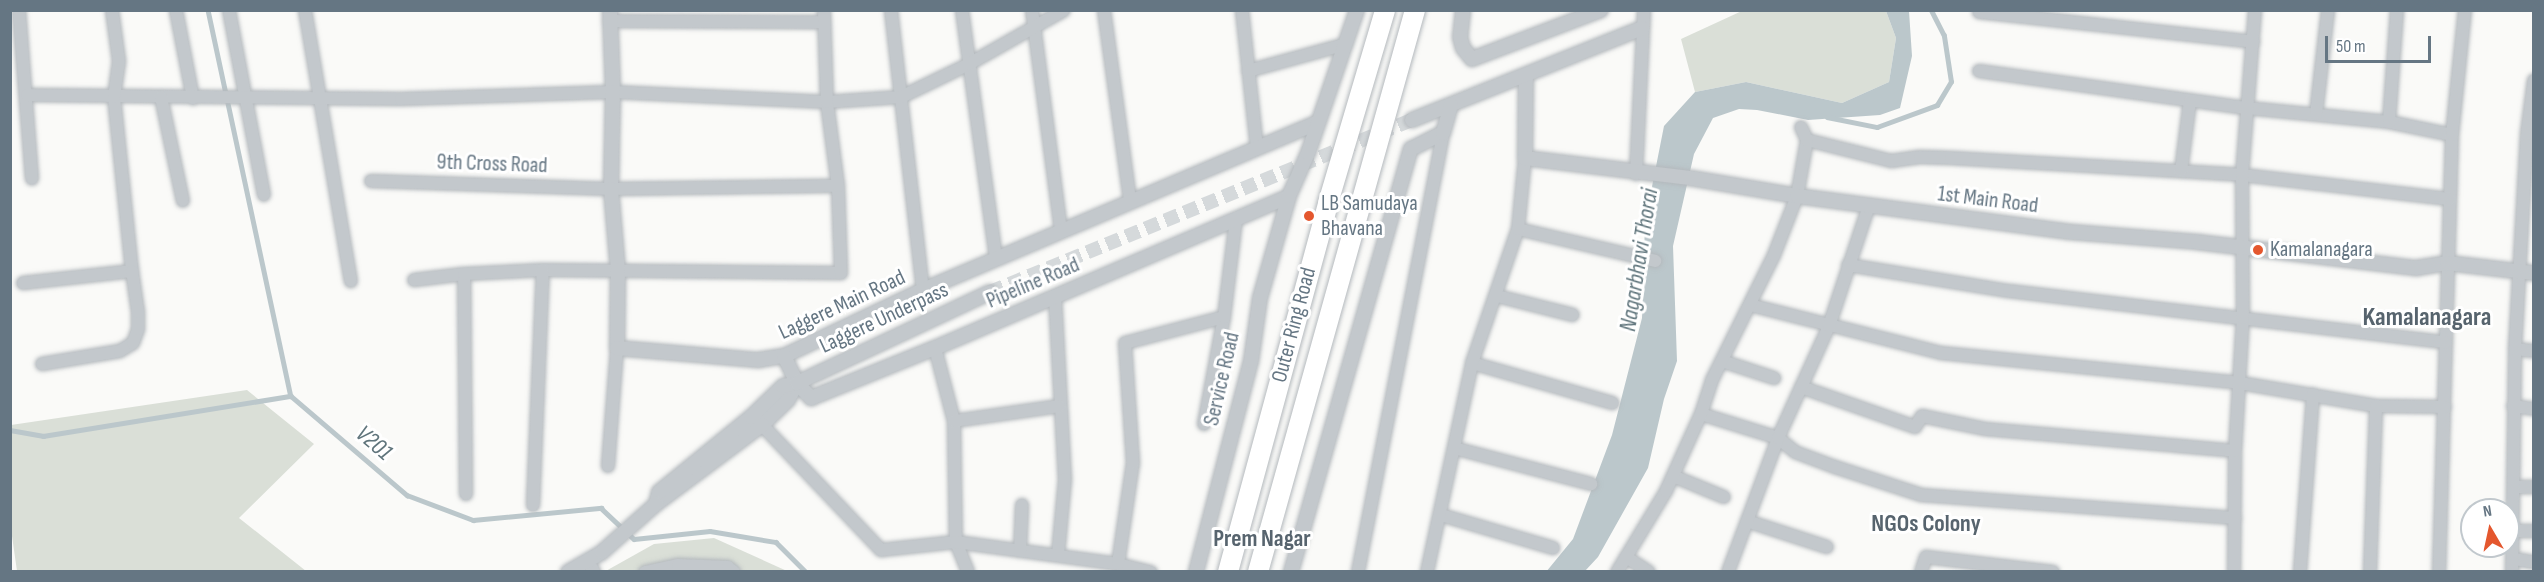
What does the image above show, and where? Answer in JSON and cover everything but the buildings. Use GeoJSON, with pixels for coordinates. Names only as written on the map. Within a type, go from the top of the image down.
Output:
{"type":"FeatureCollection","features":[{"type":"Feature","properties":{"kind":"highway","name":"Outer Ring Road"},"geometry":{"type":"LineString","coordinates":[[1228,572],[1328,203],[1384,10]]}},
{"type":"Feature","properties":{"kind":"highway","name":"Outer Ring Road"},"geometry":{"type":"LineString","coordinates":[[1258,572],[1415,10]]}},
{"type":"Feature","properties":{"kind":"street"},"geometry":{"type":"LineString","coordinates":[[19,10],[32,179]]}},
{"type":"Feature","properties":{"kind":"street"},"geometry":{"type":"LineString","coordinates":[[42,364],[120,351],[133,342],[138,329],[114,97],[119,61],[112,10]]}},
{"type":"Feature","properties":{"kind":"street"},"geometry":{"type":"LineString","coordinates":[[176,10],[193,98]]}},
{"type":"Feature","properties":{"kind":"street"},"geometry":{"type":"LineString","coordinates":[[230,10],[264,195]]}},
{"type":"Feature","properties":{"kind":"street"},"geometry":{"type":"LineString","coordinates":[[306,10],[351,281]]}},
{"type":"Feature","properties":{"kind":"street"},"geometry":{"type":"LineString","coordinates":[[891,10],[923,290]]}},
{"type":"Feature","properties":{"kind":"street"},"geometry":{"type":"LineString","coordinates":[[962,10],[996,259]]}},
{"type":"Feature","properties":{"kind":"street"},"geometry":{"type":"LineString","coordinates":[[1032,10],[1061,230]]}},
{"type":"Feature","properties":{"kind":"street"},"geometry":{"type":"LineString","coordinates":[[27,95],[401,99],[613,93],[827,102],[901,97],[969,64],[1064,10]]}},
{"type":"Feature","properties":{"kind":"street"},"geometry":{"type":"LineString","coordinates":[[1104,10],[1130,201]]}},
{"type":"Feature","properties":{"kind":"street"},"geometry":{"type":"LineString","coordinates":[[1242,10],[1257,148]]}},
{"type":"Feature","properties":{"kind":"street","name":"Service Road"},"geometry":{"type":"LineString","coordinates":[[1196,572],[1251,361],[1260,298],[1289,196],[1308,153],[1358,10]]}},
{"type":"Feature","properties":{"kind":"street"},"geometry":{"type":"LineString","coordinates":[[1463,10],[1460,37],[1463,48],[1472,59],[1601,10]]}},
{"type":"Feature","properties":{"kind":"street"},"geometry":{"type":"LineString","coordinates":[[1636,174],[1644,10]]}},
{"type":"Feature","properties":{"kind":"street"},"geometry":{"type":"LineString","coordinates":[[2234,572],[2235,451],[2245,249],[2242,175],[2255,10]]}},
{"type":"Feature","properties":{"kind":"street"},"geometry":{"type":"LineString","coordinates":[[2316,114],[2328,10]]}},
{"type":"Feature","properties":{"kind":"street"},"geometry":{"type":"LineString","coordinates":[[2389,122],[2397,10]]}},
{"type":"Feature","properties":{"kind":"street"},"geometry":{"type":"LineString","coordinates":[[2439,572],[2452,135],[2465,10]]}},
{"type":"Feature","properties":{"kind":"street"},"geometry":{"type":"LineString","coordinates":[[1979,12],[2253,42]]}},
{"type":"Feature","properties":{"kind":"street"},"geometry":{"type":"LineString","coordinates":[[414,280],[464,274],[543,270],[618,270],[841,273],[838,186],[827,102],[824,16],[610,16],[613,93],[611,189],[618,270],[617,348],[608,466]]}},
{"type":"Feature","properties":{"kind":"street"},"geometry":{"type":"LineString","coordinates":[[1412,120],[1642,28]]}},
{"type":"Feature","properties":{"kind":"street"},"geometry":{"type":"LineString","coordinates":[[1248,71],[1346,44]]}},
{"type":"Feature","properties":{"kind":"street"},"geometry":{"type":"LineString","coordinates":[[1978,71],[2190,101],[2389,122],[2452,135]]}},
{"type":"Feature","properties":{"kind":"street"},"geometry":{"type":"LineString","coordinates":[[1427,572],[1472,363],[1497,296],[1518,229],[1525,158],[1526,75]]}},
{"type":"Feature","properties":{"kind":"street"},"geometry":{"type":"LineString","coordinates":[[2514,498],[2515,350],[2527,273],[2530,135],[2534,80]]}},
{"type":"Feature","properties":{"kind":"street"},"geometry":{"type":"LineString","coordinates":[[161,97],[183,201]]}},
{"type":"Feature","properties":{"kind":"street"},"geometry":{"type":"LineString","coordinates":[[2181,171],[2190,101]]}},
{"type":"Feature","properties":{"kind":"street"},"geometry":{"type":"LineString","coordinates":[[1358,572],[1443,133],[1451,105]]}},
{"type":"Feature","properties":{"kind":"street","name":"Laggere Main Road"},"geometry":{"type":"LineString","coordinates":[[617,348],[758,360],[784,357],[923,290],[1317,123]]}},
{"type":"Feature","properties":{"kind":"street"},"geometry":{"type":"LineString","coordinates":[[1617,572],[1673,476],[1722,361],[1774,255],[1797,196],[1807,140],[1801,127]]}},
{"type":"Feature","properties":{"kind":"street"},"geometry":{"type":"LineString","coordinates":[[1291,572],[1411,149],[1443,133]]}},
{"type":"Feature","properties":{"kind":"street"},"geometry":{"type":"LineString","coordinates":[[1807,140],[1891,161],[1920,157],[1951,158],[2242,175],[2450,199]]}},
{"type":"Feature","properties":{"kind":"street","name":"1st Main Road"},"geometry":{"type":"LineString","coordinates":[[1525,158],[1636,174],[1690,178],[1797,196],[2071,232],[2196,242],[2416,268],[2447,264],[2527,273]]}},
{"type":"Feature","properties":{"kind":"street","name":"9th Cross Road"},"geometry":{"type":"LineString","coordinates":[[371,181],[611,189],[838,186]]}},
{"type":"Feature","properties":{"kind":"street","name":"Pipeline Road"},"geometry":{"type":"LineString","coordinates":[[797,383],[810,398],[934,348],[1289,196]]}},
{"type":"Feature","properties":{"kind":"street"},"geometry":{"type":"LineString","coordinates":[[1728,572],[1778,438],[1829,326],[1869,206]]}},
{"type":"Feature","properties":{"kind":"street"},"geometry":{"type":"LineString","coordinates":[[1204,424],[1224,317],[1236,219]]}},
{"type":"Feature","properties":{"kind":"street"},"geometry":{"type":"LineString","coordinates":[[1518,229],[1655,261]]}},
{"type":"Feature","properties":{"kind":"street"},"geometry":{"type":"LineString","coordinates":[[1848,265],[2009,291],[2446,342]]}},
{"type":"Feature","properties":{"kind":"street"},"geometry":{"type":"LineString","coordinates":[[533,505],[543,270]]}},
{"type":"Feature","properties":{"kind":"street"},"geometry":{"type":"LineString","coordinates":[[23,284],[132,271]]}},
{"type":"Feature","properties":{"kind":"street"},"geometry":{"type":"LineString","coordinates":[[464,274],[466,494]]}},
{"type":"Feature","properties":{"kind":"street","name":"Laggere Underpass"},"geometry":{"type":"LineString","coordinates":[[797,383],[990,292]]}},
{"type":"Feature","properties":{"kind":"street"},"geometry":{"type":"LineString","coordinates":[[1055,296],[1059,406],[1065,479],[1058,555]]}},
{"type":"Feature","properties":{"kind":"street"},"geometry":{"type":"LineString","coordinates":[[1497,296],[1573,315]]}},
{"type":"Feature","properties":{"kind":"street"},"geometry":{"type":"LineString","coordinates":[[1750,305],[1941,353],[2240,383],[2376,406],[2445,407]]}},
{"type":"Feature","properties":{"kind":"street"},"geometry":{"type":"LineString","coordinates":[[1114,566],[1133,463],[1125,343],[1224,317]]}},
{"type":"Feature","properties":{"kind":"street"},"geometry":{"type":"LineString","coordinates":[[934,348],[954,421],[956,542],[968,572]]}},
{"type":"Feature","properties":{"kind":"street"},"geometry":{"type":"LineString","coordinates":[[2515,350],[2534,351]]}},
{"type":"Feature","properties":{"kind":"street"},"geometry":{"type":"LineString","coordinates":[[784,357],[797,383]]}},
{"type":"Feature","properties":{"kind":"street"},"geometry":{"type":"LineString","coordinates":[[1722,361],[1774,378]]}},
{"type":"Feature","properties":{"kind":"street"},"geometry":{"type":"LineString","coordinates":[[1472,363],[1612,403]]}},
{"type":"Feature","properties":{"kind":"street"},"geometry":{"type":"LineString","coordinates":[[568,572],[591,566],[656,504],[762,425],[788,400],[797,383]]}},
{"type":"Feature","properties":{"kind":"street"},"geometry":{"type":"LineString","coordinates":[[656,504],[659,492],[751,417],[783,386],[797,383]]}},
{"type":"Feature","properties":{"kind":"street"},"geometry":{"type":"LineString","coordinates":[[1801,387],[1915,427],[1922,416],[1985,429],[2235,451]]}},
{"type":"Feature","properties":{"kind":"street"},"geometry":{"type":"LineString","coordinates":[[2300,572],[2313,394]]}},
{"type":"Feature","properties":{"kind":"street"},"geometry":{"type":"LineString","coordinates":[[954,421],[1059,406]]}},
{"type":"Feature","properties":{"kind":"street"},"geometry":{"type":"LineString","coordinates":[[2370,572],[2376,406]]}},
{"type":"Feature","properties":{"kind":"street"},"geometry":{"type":"LineString","coordinates":[[2513,406],[2534,409]]}},
{"type":"Feature","properties":{"kind":"street"},"geometry":{"type":"LineString","coordinates":[[1701,414],[1778,438],[1795,452],[1922,495],[2235,518]]}},
{"type":"Feature","properties":{"kind":"street"},"geometry":{"type":"LineString","coordinates":[[762,425],[881,550],[956,542],[1058,555],[1151,572]]}},
{"type":"Feature","properties":{"kind":"street"},"geometry":{"type":"LineString","coordinates":[[1454,448],[1591,484]]}},
{"type":"Feature","properties":{"kind":"street"},"geometry":{"type":"LineString","coordinates":[[1673,476],[1724,497]]}},
{"type":"Feature","properties":{"kind":"street"},"geometry":{"type":"LineString","coordinates":[[2514,487],[2534,487]]}},
{"type":"Feature","properties":{"kind":"street"},"geometry":{"type":"LineString","coordinates":[[1020,551],[1022,505]]}},
{"type":"Feature","properties":{"kind":"street"},"geometry":{"type":"LineString","coordinates":[[1441,515],[1553,548]]}},
{"type":"Feature","properties":{"kind":"street"},"geometry":{"type":"LineString","coordinates":[[1747,521],[1827,547]]}},
{"type":"Feature","properties":{"kind":"street"},"geometry":{"type":"LineString","coordinates":[[1626,557],[1649,572]]}},
{"type":"Feature","properties":{"kind":"street"},"geometry":{"type":"LineString","coordinates":[[1921,572],[1926,557],[2053,572]]}},
{"type":"Feature","properties":{"kind":"street"},"geometry":{"type":"LineString","coordinates":[[2513,565],[2534,562]]}},
{"type":"Feature","properties":{"kind":"street"},"geometry":{"type":"LineString","coordinates":[[645,572],[678,565],[728,567],[735,572]]}},
{"type":"Feature","properties":{"kind":"shaded area"},"geometry":{"type":"Polygon","coordinates":[[[1744,10],[1886,11],[1896,38],[1889,82],[1842,103],[1746,82],[1695,92],[1681,39],[1744,10]]]}},
{"type":"Feature","properties":{"kind":"shaded area","name":"Nagarbhavi Thorai"},"geometry":{"type":"Polygon","coordinates":[[[1886,11],[1909,11],[1912,56],[1900,108],[1880,115],[1808,120],[1757,110],[1739,109],[1713,118],[1694,154],[1673,246],[1677,361],[1664,399],[1648,468],[1598,557],[1585,571],[1546,572],[1573,539],[1612,435],[1642,318],[1645,222],[1664,126],[1695,92],[1746,82],[1842,103],[1889,82],[1896,38],[1886,11]]]}},
{"type":"Feature","properties":{"kind":"shaded area"},"geometry":{"type":"Polygon","coordinates":[[[247,390],[314,444],[239,518],[306,571],[17,571],[10,522],[11,425],[247,390]]]}},
{"type":"Feature","properties":{"kind":"shaded area"},"geometry":{"type":"Polygon","coordinates":[[[714,538],[787,571],[604,572],[654,544],[714,538]]]}},
{"type":"Feature","properties":{"kind":"waterway","name":"V201"},"geometry":{"type":"LineString","coordinates":[[208,10],[291,396],[407,495],[473,520],[601,508],[634,539],[710,531],[776,542],[806,572]]}},
{"type":"Feature","properties":{"kind":"waterway","name":"Nagarbhavi Thorai"},"geometry":{"type":"LineString","coordinates":[[1827,117],[1877,127],[1937,105],[1951,82],[1944,36],[1931,10]]}},
{"type":"Feature","properties":{"kind":"waterway"},"geometry":{"type":"LineString","coordinates":[[10,430],[43,436],[291,396]]}},
{"type":"Feature","properties":{"kind":"tunnel"},"geometry":{"type":"LineString","coordinates":[[990,292],[1412,120]]}},
{"type":"Feature","properties":{"kind":"place","name":"LB Samudaya Bhavana"},"geometry":{"type":"Point","coordinates":[1309,216]}},
{"type":"Feature","properties":{"kind":"place","name":"Kamalanagara"},"geometry":{"type":"Point","coordinates":[2258,250]}},
{"type":"Feature","properties":{"kind":"district","name":"Kamalanagara"},"geometry":{"type":"Point","coordinates":[2427,318]}},
{"type":"Feature","properties":{"kind":"district","name":"NGOs Colony"},"geometry":{"type":"Point","coordinates":[1926,524]}},
{"type":"Feature","properties":{"kind":"district","name":"Prem Nagar"},"geometry":{"type":"Point","coordinates":[1262,539]}}]}
